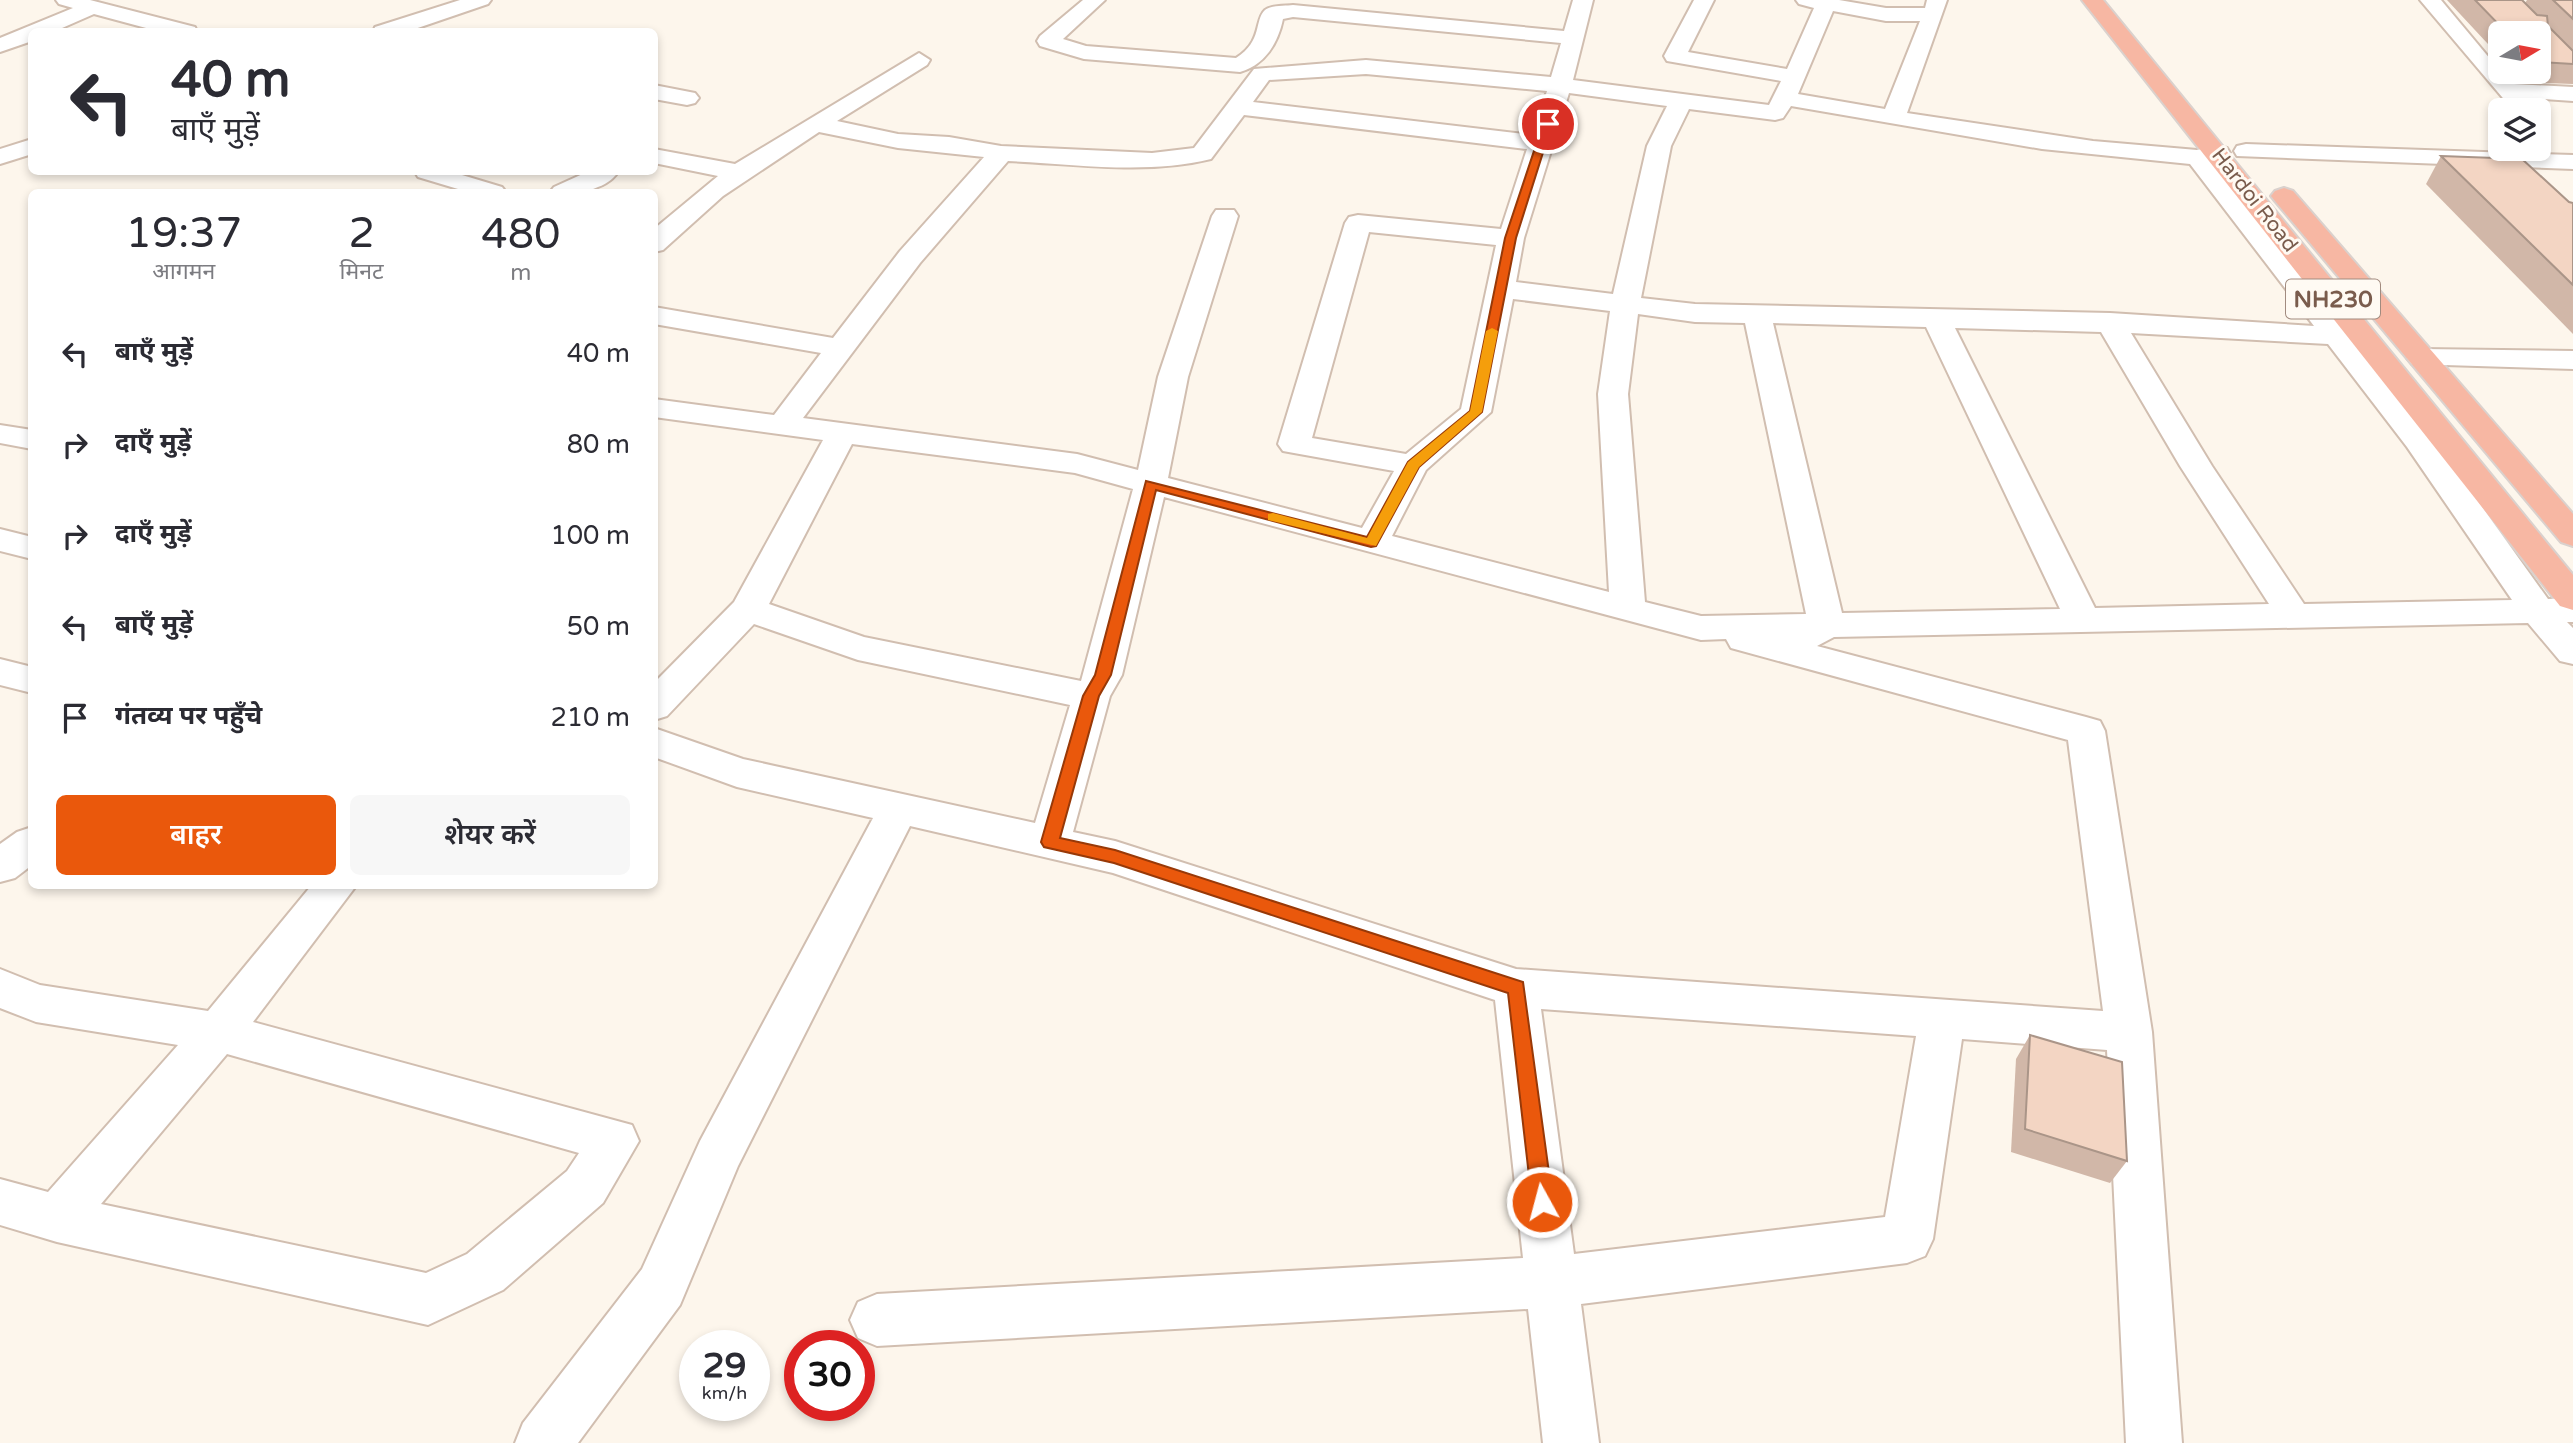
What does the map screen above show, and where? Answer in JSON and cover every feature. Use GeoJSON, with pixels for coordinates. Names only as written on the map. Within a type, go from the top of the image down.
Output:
{"type":"FeatureCollection","features":[{"type":"Feature","properties":{"kind":"highway","name":"Hardoi Road"},"geometry":{"type":"LineString","coordinates":[[2092,0],[2221,154],[2502,513],[2573,598]]}},
{"type":"Feature","properties":{"kind":"highway","name":"Hardoi Road"},"geometry":{"type":"LineString","coordinates":[[2116,0],[2221,154],[2422,358],[2573,535]]}},
{"type":"Feature","properties":{"kind":"street"},"geometry":{"type":"LineString","coordinates":[[66,0],[172,28]]}},
{"type":"Feature","properties":{"kind":"street"},"geometry":{"type":"LineString","coordinates":[[395,28],[481,0]]}},
{"type":"Feature","properties":{"kind":"street"},"geometry":{"type":"LineString","coordinates":[[1095,0],[1048,41],[1084,52],[1240,65],[1257,57],[1271,28],[1273,14],[1293,11],[1574,38]]}},
{"type":"Feature","properties":{"kind":"street"},"geometry":{"type":"LineString","coordinates":[[1371,543],[1413,465],[1476,412],[1511,238],[1560,85],[1583,0]]}},
{"type":"Feature","properties":{"kind":"street"},"geometry":{"type":"LineString","coordinates":[[1704,0],[1675,56],[1893,118],[1987,135],[2109,152],[2488,158]]}},
{"type":"Feature","properties":{"kind":"street"},"geometry":{"type":"LineString","coordinates":[[2430,0],[2515,98]]}},
{"type":"Feature","properties":{"kind":"street"},"geometry":{"type":"LineString","coordinates":[[816,124],[898,141],[949,144],[1001,153],[1152,160],[1202,154],[1262,74],[1366,67],[1560,85],[1775,113],[1790,88],[1820,1],[1880,13],[1935,6],[1893,118]]}},
{"type":"Feature","properties":{"kind":"street"},"geometry":{"type":"LineString","coordinates":[[43,28],[93,7]]}},
{"type":"Feature","properties":{"kind":"street"},"geometry":{"type":"LineString","coordinates":[[0,45],[28,34]]}},
{"type":"Feature","properties":{"kind":"street"},"geometry":{"type":"LineString","coordinates":[[658,240],[675,223],[740,173],[919,60]]}},
{"type":"Feature","properties":{"kind":"street"},"geometry":{"type":"LineString","coordinates":[[2508,90],[2573,94]]}},
{"type":"Feature","properties":{"kind":"street"},"geometry":{"type":"LineString","coordinates":[[658,93],[687,98]]}},
{"type":"Feature","properties":{"kind":"street"},"geometry":{"type":"LineString","coordinates":[[1628,609],[1613,394],[1625,304],[1659,146],[1682,100]]}},
{"type":"Feature","properties":{"kind":"street"},"geometry":{"type":"LineString","coordinates":[[1239,107],[1541,143]]}},
{"type":"Feature","properties":{"kind":"street"},"geometry":{"type":"LineString","coordinates":[[2551,140],[2571,162]]}},
{"type":"Feature","properties":{"kind":"street"},"geometry":{"type":"LineString","coordinates":[[0,157],[28,147]]}},
{"type":"Feature","properties":{"kind":"street"},"geometry":{"type":"LineString","coordinates":[[782,425],[910,257],[1001,153]]}},
{"type":"Feature","properties":{"kind":"street"},"geometry":{"type":"LineString","coordinates":[[2221,154],[2336,336],[2418,440],[2539,612],[2573,652]]}},
{"type":"Feature","properties":{"kind":"street"},"geometry":{"type":"LineString","coordinates":[[658,157],[740,173]]}},
{"type":"Feature","properties":{"kind":"street"},"geometry":{"type":"LineString","coordinates":[[2506,161],[2532,186]]}},
{"type":"Feature","properties":{"kind":"street"},"geometry":{"type":"LineString","coordinates":[[2551,161],[2571,162]]}},
{"type":"Feature","properties":{"kind":"street"},"geometry":{"type":"LineString","coordinates":[[437,175],[483,189]]}},
{"type":"Feature","properties":{"kind":"street"},"geometry":{"type":"LineString","coordinates":[[569,189],[600,175]]}},
{"type":"Feature","properties":{"kind":"street"},"geometry":{"type":"LineString","coordinates":[[1050,842],[1091,696],[1103,675],[1151,484],[1174,377],[1225,216]]}},
{"type":"Feature","properties":{"kind":"street"},"geometry":{"type":"LineString","coordinates":[[1413,465],[1294,444],[1358,223],[1511,238]]}},
{"type":"Feature","properties":{"kind":"street"},"geometry":{"type":"LineString","coordinates":[[1500,289],[1695,313],[2110,323],[2336,336]]}},
{"type":"Feature","properties":{"kind":"street"},"geometry":{"type":"LineString","coordinates":[[1757,314],[1827,626]]}},
{"type":"Feature","properties":{"kind":"street"},"geometry":{"type":"LineString","coordinates":[[658,317],[840,348]]}},
{"type":"Feature","properties":{"kind":"street"},"geometry":{"type":"LineString","coordinates":[[1935,317],[2004,451],[2084,621]]}},
{"type":"Feature","properties":{"kind":"street"},"geometry":{"type":"LineString","coordinates":[[2110,323],[2196,466],[2295,617]]}},
{"type":"Feature","properties":{"kind":"street"},"geometry":{"type":"LineString","coordinates":[[2422,358],[2573,360]]}},
{"type":"Feature","properties":{"kind":"street"},"geometry":{"type":"LineString","coordinates":[[658,409],[1077,464],[2086,731],[2129,1032],[2154,1443]]}},
{"type":"Feature","properties":{"kind":"street"},"geometry":{"type":"LineString","coordinates":[[658,703],[748,609],[842,433]]}},
{"type":"Feature","properties":{"kind":"street"},"geometry":{"type":"LineString","coordinates":[[0,434],[28,439]]}},
{"type":"Feature","properties":{"kind":"street"},"geometry":{"type":"LineString","coordinates":[[0,540],[28,547]]}},
{"type":"Feature","properties":{"kind":"street"},"geometry":{"type":"LineString","coordinates":[[748,609],[858,648],[1091,696]]}},
{"type":"Feature","properties":{"kind":"street"},"geometry":{"type":"LineString","coordinates":[[1701,628],[2573,610]]}},
{"type":"Feature","properties":{"kind":"street"},"geometry":{"type":"LineString","coordinates":[[1782,650],[1827,626]]}},
{"type":"Feature","properties":{"kind":"street"},"geometry":{"type":"LineString","coordinates":[[0,672],[28,679]]}},
{"type":"Feature","properties":{"kind":"street"},"geometry":{"type":"LineString","coordinates":[[658,743],[737,772],[1115,857],[1517,988],[2129,1032]]}},
{"type":"Feature","properties":{"kind":"street"},"geometry":{"type":"LineString","coordinates":[[543,1443],[661,1287],[717,1157],[899,808]]}},
{"type":"Feature","properties":{"kind":"street"},"geometry":{"type":"LineString","coordinates":[[0,866],[28,846]]}},
{"type":"Feature","properties":{"kind":"street"},"geometry":{"type":"LineString","coordinates":[[57,1218],[218,1032],[333,889]]}},
{"type":"Feature","properties":{"kind":"street"},"geometry":{"type":"LineString","coordinates":[[0,988],[36,1003],[218,1032],[615,1141],[585,1187],[485,1272],[428,1299],[57,1218],[0,1202]]}},
{"type":"Feature","properties":{"kind":"street"},"geometry":{"type":"LineString","coordinates":[[1517,988],[1571,1443]]}},
{"type":"Feature","properties":{"kind":"street"},"geometry":{"type":"LineString","coordinates":[[877,1320],[1552,1282],[1907,1239],[1942,1019]]}},
{"type":"Feature","properties":{"kind":"building"},"geometry":{"type":"Polygon","coordinates":[[[2475,0],[2522,0],[2537,15],[2547,16],[2548,21],[2495,21],[2475,0]]]}},
{"type":"Feature","properties":{"kind":"building"},"geometry":{"type":"Polygon","coordinates":[[[2553,0],[2573,0],[2573,19],[2553,0]]]}},
{"type":"Feature","properties":{"kind":"building"},"geometry":{"type":"Polygon","coordinates":[[[2552,30],[2573,51],[2573,64],[2552,63],[2552,30]]]}},
{"type":"Feature","properties":{"kind":"building"},"geometry":{"type":"Polygon","coordinates":[[[2441,156],[2488,158],[2488,161],[2524,161],[2573,203],[2573,285],[2441,156]]]}},
{"type":"Feature","properties":{"kind":"building"},"geometry":{"type":"Polygon","coordinates":[[[2030,1035],[2122,1062],[2127,1161],[2025,1129],[2030,1035]]]}},
{"type":"Feature","properties":{"kind":"slow traffic"},"geometry":{"type":"LineString","coordinates":[[1273,517],[1371,543],[1413,465],[1476,412],[1492,331]]}},
{"type":"Feature","properties":{"kind":"route"},"geometry":{"type":"LineString","coordinates":[[1542,1202],[1517,988],[1115,857],[1050,842],[1091,696],[1103,675],[1151,484],[1371,543],[1413,465],[1476,412],[1511,238],[1548,124]]}}]}
